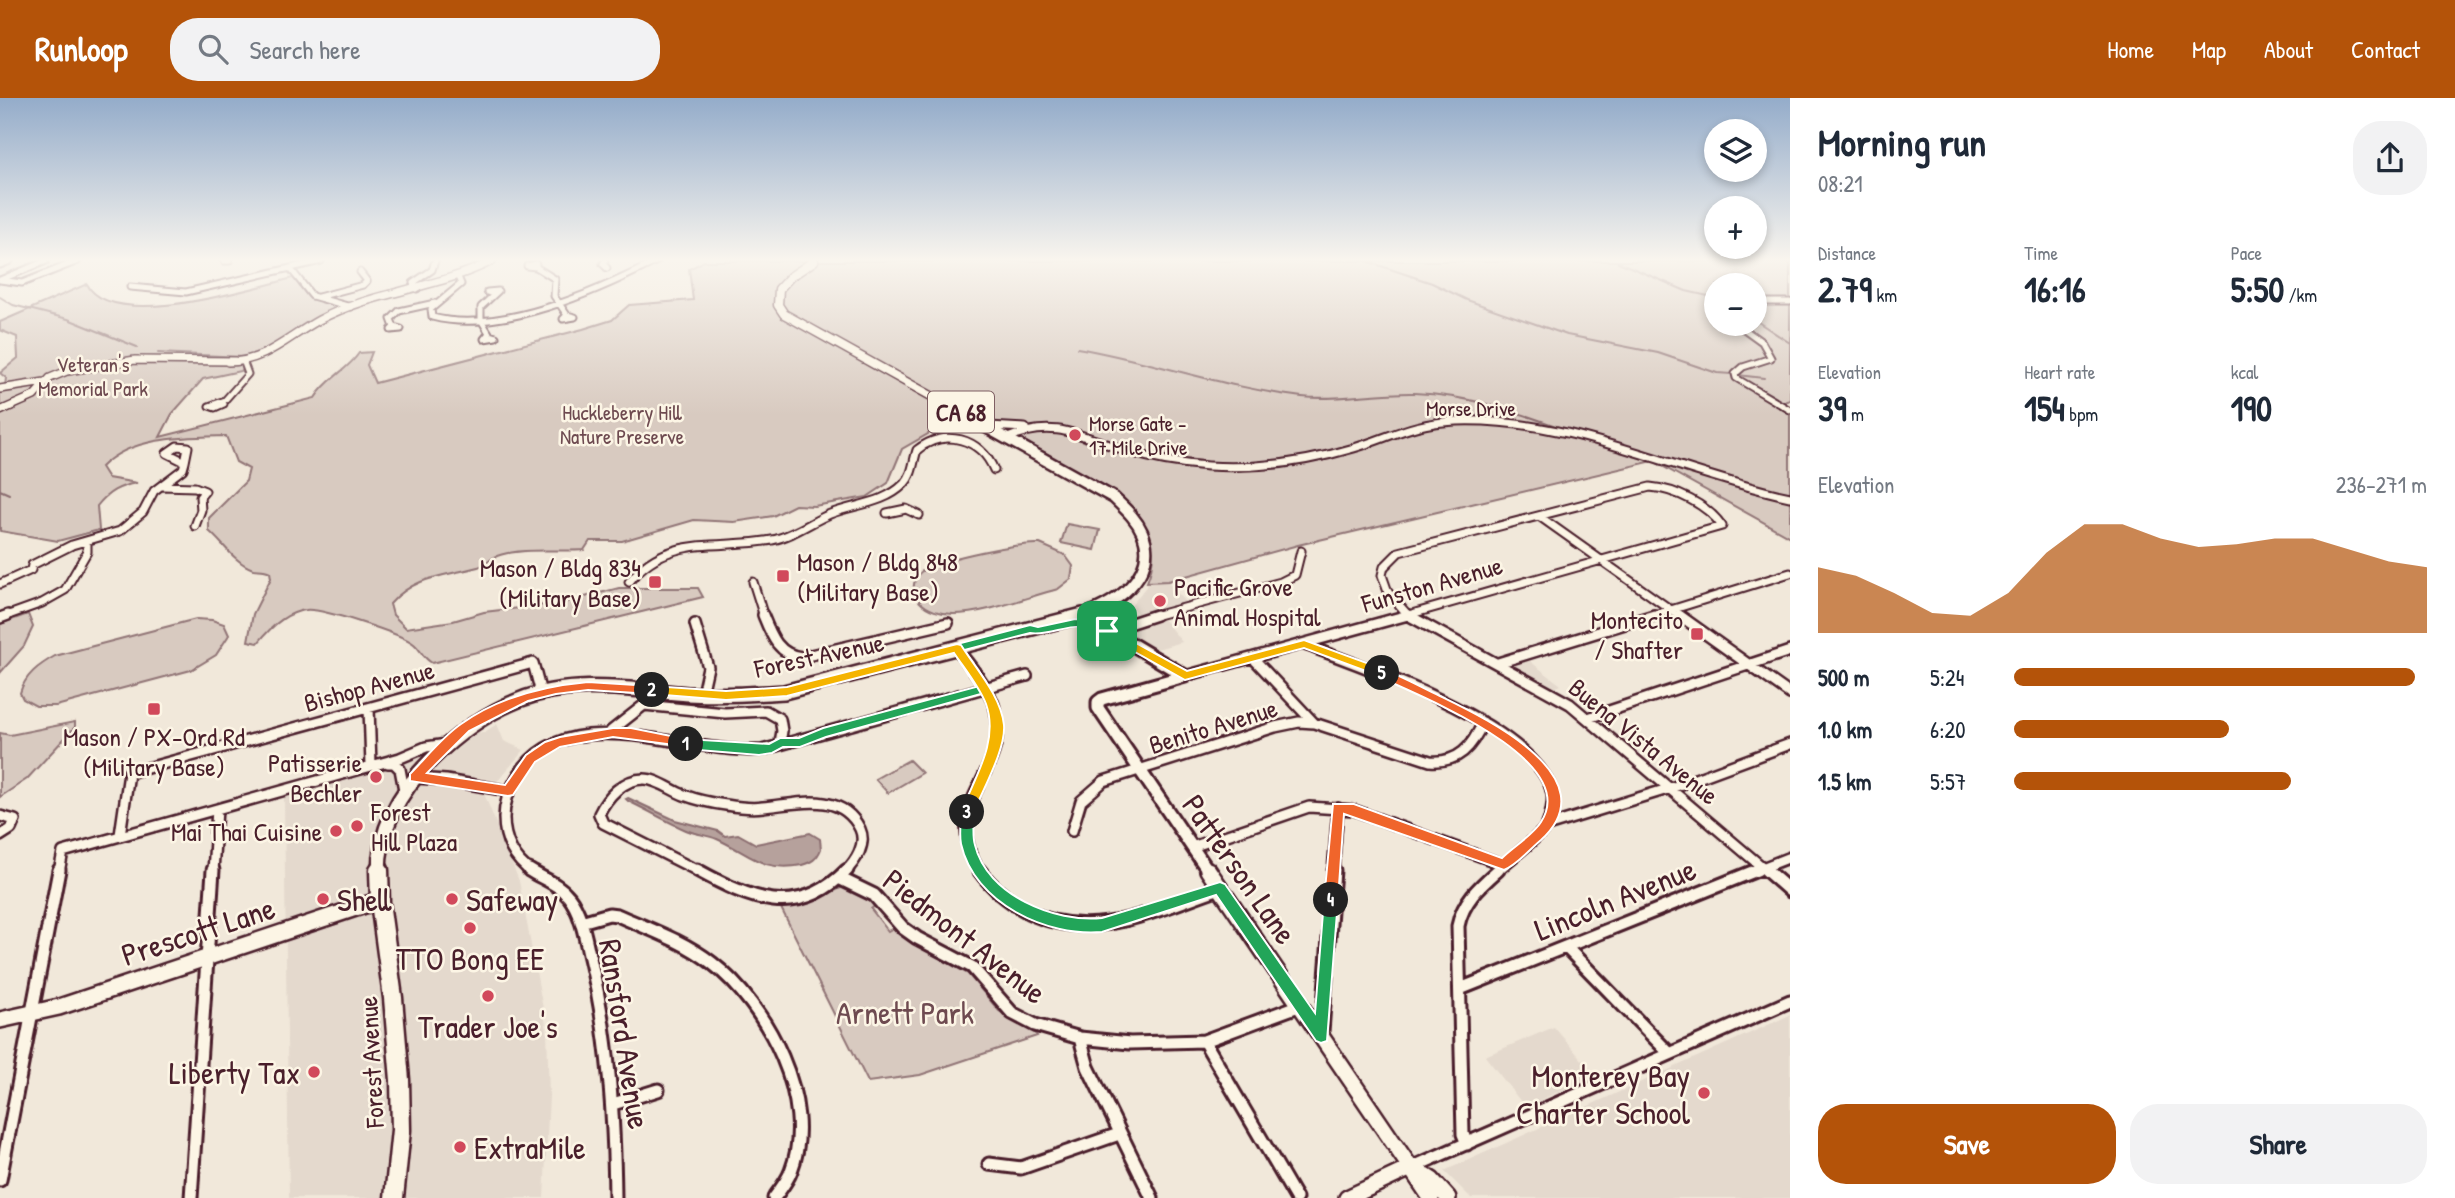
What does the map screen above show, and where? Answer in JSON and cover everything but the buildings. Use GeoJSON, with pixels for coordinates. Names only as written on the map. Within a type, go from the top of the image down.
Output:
{"type":"FeatureCollection","features":[{"type":"Feature","properties":{"kind":"main road","name":"CA 68"},"geometry":{"type":"LineString","coordinates":[[783,312],[1008,438]]}},
{"type":"Feature","properties":{"kind":"main road","name":"Forest Avenue"},"geometry":{"type":"LineString","coordinates":[[394,1198],[401,1127],[398,1057],[378,863],[382,837],[404,790],[446,744],[474,722],[509,704],[541,693],[588,686],[745,696],[787,692],[1083,615],[1114,601],[1134,586],[1144,564],[1145,545],[1133,516],[1102,490],[1008,438]]}},
{"type":"Feature","properties":{"kind":"street"},"geometry":{"type":"LineString","coordinates":[[0,389],[28,384],[56,374],[128,360],[244,363],[337,312]]}},
{"type":"Feature","properties":{"kind":"street"},"geometry":{"type":"LineString","coordinates":[[394,327],[391,319],[398,312]]}},
{"type":"Feature","properties":{"kind":"street"},"geometry":{"type":"LineString","coordinates":[[431,312],[441,322],[481,320],[513,312]]}},
{"type":"Feature","properties":{"kind":"street"},"geometry":{"type":"LineString","coordinates":[[481,312],[481,320],[489,335]]}},
{"type":"Feature","properties":{"kind":"street"},"geometry":{"type":"LineString","coordinates":[[564,312],[567,316]]}},
{"type":"Feature","properties":{"kind":"street"},"geometry":{"type":"LineString","coordinates":[[1754,336],[1762,342],[1771,358],[1768,362],[1739,368],[1735,374],[1736,378],[1790,410]]}},
{"type":"Feature","properties":{"kind":"street"},"geometry":{"type":"LineString","coordinates":[[222,402],[248,374],[244,363]]}},
{"type":"Feature","properties":{"kind":"street"},"geometry":{"type":"LineString","coordinates":[[0,411],[29,398],[56,374]]}},
{"type":"Feature","properties":{"kind":"street"},"geometry":{"type":"LineString","coordinates":[[28,384],[44,385]]}},
{"type":"Feature","properties":{"kind":"street","name":"Morse Drive"},"geometry":{"type":"LineString","coordinates":[[1008,438],[1031,427],[1044,427],[1173,462],[1244,467],[1344,451],[1394,431],[1418,425],[1451,422],[1510,423],[1585,436],[1731,483],[1790,497]]}},
{"type":"Feature","properties":{"kind":"street"},"geometry":{"type":"LineString","coordinates":[[986,426],[1006,429],[1031,427]]}},
{"type":"Feature","properties":{"kind":"street"},"geometry":{"type":"LineString","coordinates":[[629,582],[639,566],[661,556],[699,546],[780,538],[798,532],[831,513],[878,500],[903,485],[912,474],[918,450],[932,439],[954,439],[979,446],[991,457],[995,470]]}},
{"type":"Feature","properties":{"kind":"street"},"geometry":{"type":"LineString","coordinates":[[0,584],[25,574],[32,569],[32,565],[59,551],[109,536],[125,528],[141,515],[152,494],[180,473],[185,462]]}},
{"type":"Feature","properties":{"kind":"street"},"geometry":{"type":"LineString","coordinates":[[162,486],[194,486],[205,491],[200,497],[201,510],[195,526]]}},
{"type":"Feature","properties":{"kind":"street","name":"Buena Vista Avenue"},"geometry":{"type":"LineString","coordinates":[[1673,491],[1653,486],[1395,554],[1384,569],[1384,587],[1408,615],[1562,698],[1790,891]]}},
{"type":"Feature","properties":{"kind":"street","name":"Funston Avenue"},"geometry":{"type":"LineString","coordinates":[[1097,704],[1102,699],[1722,526],[1720,521],[1673,491]]}},
{"type":"Feature","properties":{"kind":"street"},"geometry":{"type":"LineString","coordinates":[[887,513],[905,509],[919,515]]}},
{"type":"Feature","properties":{"kind":"street"},"geometry":{"type":"LineString","coordinates":[[1539,516],[1790,694]]}},
{"type":"Feature","properties":{"kind":"street"},"geometry":{"type":"LineString","coordinates":[[0,618],[42,603],[65,590],[87,552],[88,541]]}},
{"type":"Feature","properties":{"kind":"street"},"geometry":{"type":"LineString","coordinates":[[1030,629],[1084,622],[1103,629],[1288,580],[1296,572],[1301,551]]}},
{"type":"Feature","properties":{"kind":"street"},"geometry":{"type":"LineString","coordinates":[[1498,663],[1790,573]]}},
{"type":"Feature","properties":{"kind":"street"},"geometry":{"type":"LineString","coordinates":[[753,582],[759,604],[779,647],[795,657],[813,657],[948,623]]}},
{"type":"Feature","properties":{"kind":"street"},"geometry":{"type":"LineString","coordinates":[[1103,629],[1100,620],[1114,601]]}},
{"type":"Feature","properties":{"kind":"street"},"geometry":{"type":"LineString","coordinates":[[1083,615],[1185,676]]}},
{"type":"Feature","properties":{"kind":"street"},"geometry":{"type":"LineString","coordinates":[[695,625],[708,667],[702,694]]}},
{"type":"Feature","properties":{"kind":"street"},"geometry":{"type":"LineString","coordinates":[[1304,644],[1369,667],[1483,722],[1527,753],[1552,785],[1553,808],[1547,826]]}},
{"type":"Feature","properties":{"kind":"street"},"geometry":{"type":"LineString","coordinates":[[957,648],[995,709],[997,737],[967,814],[966,835],[980,872],[998,892],[1037,915],[1084,927],[1120,921],[1220,888]]}},
{"type":"Feature","properties":{"kind":"street"},"geometry":{"type":"LineString","coordinates":[[1588,718],[1790,651]]}},
{"type":"Feature","properties":{"kind":"street"},"geometry":{"type":"LineString","coordinates":[[1253,658],[1314,723]]}},
{"type":"Feature","properties":{"kind":"street","name":"Bishop Avenue"},"geometry":{"type":"LineString","coordinates":[[120,835],[129,773],[533,663],[541,693]]}},
{"type":"Feature","properties":{"kind":"street"},"geometry":{"type":"LineString","coordinates":[[604,733],[631,733],[725,749],[766,750],[780,743],[800,742],[823,733],[1027,677]]}},
{"type":"Feature","properties":{"kind":"street","name":"Patterson Lane"},"geometry":{"type":"LineString","coordinates":[[1097,704],[1138,770],[1413,1167]]}},
{"type":"Feature","properties":{"kind":"street"},"geometry":{"type":"LineString","coordinates":[[415,778],[446,780],[508,791],[536,753],[560,742],[604,733],[622,726],[640,707],[649,705],[720,713],[770,712],[781,720],[783,733],[780,743]]}},
{"type":"Feature","properties":{"kind":"street"},"geometry":{"type":"LineString","coordinates":[[369,708],[371,765]]}},
{"type":"Feature","properties":{"kind":"street"},"geometry":{"type":"LineString","coordinates":[[629,719],[627,726],[631,733]]}},
{"type":"Feature","properties":{"kind":"street","name":"Benito Avenue"},"geometry":{"type":"LineString","coordinates":[[1072,831],[1077,805],[1092,788],[1104,781],[1275,727],[1299,722],[1314,723],[1430,761],[1447,762],[1458,758],[1469,749],[1483,722]]}},
{"type":"Feature","properties":{"kind":"street"},"geometry":{"type":"LineString","coordinates":[[0,1180],[63,852],[431,746],[446,744]]}},
{"type":"Feature","properties":{"kind":"street"},"geometry":{"type":"LineString","coordinates":[[1467,1144],[1463,1134],[1458,926],[1461,910],[1469,897],[1547,826],[1671,788],[1790,744]]}},
{"type":"Feature","properties":{"kind":"street"},"geometry":{"type":"LineString","coordinates":[[371,765],[398,765],[404,790]]}},
{"type":"Feature","properties":{"kind":"street"},"geometry":{"type":"LineString","coordinates":[[640,779],[653,781],[695,798],[736,806],[763,807],[825,801],[839,806],[856,818],[863,834],[858,853],[841,879],[807,898],[784,902],[760,900],[625,835],[603,823],[600,814],[614,793],[640,779]]}},
{"type":"Feature","properties":{"kind":"street","name":"Ransford Avenue"},"geometry":{"type":"LineString","coordinates":[[508,791],[503,805],[503,818],[515,856],[526,869],[561,887],[575,907],[581,922],[600,1005],[613,1104],[615,1198]]}},
{"type":"Feature","properties":{"kind":"street"},"geometry":{"type":"LineString","coordinates":[[1192,847],[1308,807],[1338,808],[1354,810],[1504,864]]}},
{"type":"Feature","properties":{"kind":"street"},"geometry":{"type":"LineString","coordinates":[[1321,1035],[1338,808]]}},
{"type":"Feature","properties":{"kind":"street"},"geometry":{"type":"LineString","coordinates":[[191,1198],[217,809]]}},
{"type":"Feature","properties":{"kind":"street"},"geometry":{"type":"LineString","coordinates":[[0,816],[15,820],[11,829],[0,836]]}},
{"type":"Feature","properties":{"kind":"street","name":"Lincoln Avenue"},"geometry":{"type":"LineString","coordinates":[[1460,989],[1790,857]]}},
{"type":"Feature","properties":{"kind":"street","name":"Piedmont Avenue"},"geometry":{"type":"LineString","coordinates":[[841,879],[874,895],[903,928],[917,938],[972,967],[1012,1013],[1035,1025],[1080,1038],[1130,1043],[1204,1041],[1301,1005]]}},
{"type":"Feature","properties":{"kind":"street","name":"Prescott Lane"},"geometry":{"type":"LineString","coordinates":[[0,1020],[33,1014],[380,900]]}},
{"type":"Feature","properties":{"kind":"street"},"geometry":{"type":"LineString","coordinates":[[581,922],[609,914],[617,915],[683,944],[723,971],[761,1014],[789,1072],[798,1117],[794,1161],[784,1185],[774,1198]]}},
{"type":"Feature","properties":{"kind":"street"},"geometry":{"type":"LineString","coordinates":[[1567,948],[1669,1054]]}},
{"type":"Feature","properties":{"kind":"street"},"geometry":{"type":"LineString","coordinates":[[1347,1198],[1790,1002]]}},
{"type":"Feature","properties":{"kind":"street"},"geometry":{"type":"LineString","coordinates":[[1080,1038],[1088,1067],[1152,1198]]}},
{"type":"Feature","properties":{"kind":"street"},"geometry":{"type":"LineString","coordinates":[[1204,1041],[1296,1198]]}},
{"type":"Feature","properties":{"kind":"street"},"geometry":{"type":"LineString","coordinates":[[613,1104],[658,1090]]}},
{"type":"Feature","properties":{"kind":"street"},"geometry":{"type":"LineString","coordinates":[[989,1164],[1021,1168],[1119,1134]]}},
{"type":"Feature","properties":{"kind":"street"},"geometry":{"type":"LineString","coordinates":[[1413,1167],[1431,1198]]}},
{"type":"Feature","properties":{"kind":"street"},"geometry":{"type":"LineString","coordinates":[[1413,1167],[1432,1180],[1448,1198]]}},
{"type":"Feature","properties":{"kind":"shaded area"},"geometry":{"type":"Polygon","coordinates":[[[1166,579],[1189,606],[1159,614],[1182,642],[1150,651],[1122,634],[1125,626],[1142,620],[1131,606],[1148,584],[1166,579]]]}},
{"type":"Feature","properties":{"kind":"shaded area"},"geometry":{"type":"Polygon","coordinates":[[[1527,659],[1561,685],[1554,688],[1513,666],[1512,663],[1527,659]]]}},
{"type":"Feature","properties":{"kind":"shaded area"},"geometry":{"type":"Polygon","coordinates":[[[497,724],[504,741],[524,750],[485,796],[519,881],[547,1030],[549,1096],[544,1198],[289,1198],[284,798],[424,752],[450,755],[478,732],[483,733],[497,724]]]}},
{"type":"Feature","properties":{"kind":"shaded area"},"geometry":{"type":"Polygon","coordinates":[[[628,798],[675,820],[718,831],[725,836],[738,834],[756,844],[810,833],[820,839],[821,849],[814,860],[802,865],[788,867],[766,864],[717,839],[679,827],[628,801],[628,798]]]}},
{"type":"Feature","properties":{"kind":"shaded area","name":"Monterey Bay Charter School"},"geometry":{"type":"Polygon","coordinates":[[[1790,1015],[1790,1198],[1471,1198],[1444,1171],[1790,1015]]]}},
{"type":"Feature","properties":{"kind":"shaded area"},"geometry":{"type":"Polygon","coordinates":[[[1554,1027],[1595,1075],[1525,1107],[1485,1056],[1554,1027]]]}},
{"type":"Feature","properties":{"kind":"green space"},"geometry":{"type":"Polygon","coordinates":[[[22,312],[332,312],[273,348],[247,360],[245,370],[203,379],[172,414],[160,437],[315,398],[359,353],[372,352],[367,365],[375,383],[612,320],[621,312],[1704,312],[1704,336],[1767,336],[1767,312],[1790,312],[1790,400],[1780,403],[1790,410],[1790,537],[1653,461],[1298,545],[1168,581],[1147,582],[1153,554],[1148,531],[1124,500],[1113,491],[970,410],[902,449],[888,483],[867,497],[814,506],[795,505],[773,516],[734,522],[694,520],[622,541],[590,541],[584,550],[507,553],[478,567],[420,582],[390,604],[393,615],[406,628],[453,621],[484,612],[562,603],[619,588],[698,588],[703,597],[432,663],[414,644],[394,634],[314,610],[299,611],[285,618],[258,643],[248,641],[253,614],[271,578],[270,572],[253,569],[240,562],[209,531],[209,518],[246,481],[249,469],[236,462],[226,436],[160,440],[128,449],[114,457],[101,467],[108,478],[137,483],[114,490],[97,506],[99,530],[58,541],[0,531],[0,390],[5,386],[6,378],[0,373],[18,358],[17,337],[0,330],[0,322],[22,312]]]}},
{"type":"Feature","properties":{"kind":"green space"},"geometry":{"type":"Polygon","coordinates":[[[1067,524],[1100,530],[1095,550],[1061,543],[1067,524]]]}},
{"type":"Feature","properties":{"kind":"green space"},"geometry":{"type":"Polygon","coordinates":[[[1040,544],[1065,555],[1073,566],[1071,579],[1058,589],[992,608],[953,614],[930,609],[916,597],[915,579],[925,569],[934,565],[981,552],[1040,544]]]}},
{"type":"Feature","properties":{"kind":"green space"},"geometry":{"type":"Polygon","coordinates":[[[28,614],[33,627],[24,646],[0,673],[0,624],[28,614]]]}},
{"type":"Feature","properties":{"kind":"green space"},"geometry":{"type":"Polygon","coordinates":[[[196,619],[224,624],[229,635],[216,655],[191,670],[56,706],[36,706],[23,699],[20,693],[33,671],[55,656],[196,619]]]}},
{"type":"Feature","properties":{"kind":"green space"},"geometry":{"type":"Polygon","coordinates":[[[75,722],[75,727],[27,779],[0,797],[0,733],[10,735],[75,722]]]}},
{"type":"Feature","properties":{"kind":"green space"},"geometry":{"type":"Polygon","coordinates":[[[909,760],[922,773],[888,793],[875,779],[909,760]]]}},
{"type":"Feature","properties":{"kind":"green space","name":"Arnett Park"},"geometry":{"type":"Polygon","coordinates":[[[845,886],[868,897],[876,905],[871,909],[888,931],[895,927],[909,941],[968,974],[999,1011],[1031,1029],[1037,1036],[920,1075],[868,1082],[781,908],[806,904],[845,886]]]}},
{"type":"Feature","properties":{"kind":"waterway"},"geometry":{"type":"LineString","coordinates":[[42,312],[68,319],[137,347]]}},
{"type":"Feature","properties":{"kind":"waterway"},"geometry":{"type":"LineString","coordinates":[[1502,312],[1567,335],[1658,353],[1717,373],[1732,374]]}},
{"type":"Feature","properties":{"kind":"waterway"},"geometry":{"type":"LineString","coordinates":[[1767,328],[1790,343]]}},
{"type":"Feature","properties":{"kind":"waterway"},"geometry":{"type":"LineString","coordinates":[[1077,348],[1245,387],[1302,397],[1414,393],[1454,397],[1512,411],[1569,431]]}},
{"type":"Feature","properties":{"kind":"waterway"},"geometry":{"type":"LineString","coordinates":[[158,353],[243,357]]}},
{"type":"Feature","properties":{"kind":"waterway"},"geometry":{"type":"LineString","coordinates":[[1737,375],[1764,378]]}},
{"type":"Feature","properties":{"kind":"waterway"},"geometry":{"type":"LineString","coordinates":[[1605,439],[1633,448]]}},
{"type":"Feature","properties":{"kind":"waterway"},"geometry":{"type":"LineString","coordinates":[[1672,460],[1730,478]]}},
{"type":"Feature","properties":{"kind":"waterway"},"geometry":{"type":"LineString","coordinates":[[0,490],[9,494]]}},
{"type":"Feature","properties":{"kind":"place","name":"Morse Gate - 17 Mile Drive"},"geometry":{"type":"Point","coordinates":[1075,435]}},
{"type":"Feature","properties":{"kind":"place","name":"Mason / Bldg 848 (Military Base)"},"geometry":{"type":"Point","coordinates":[783,576]}},
{"type":"Feature","properties":{"kind":"place","name":"Mason / Bldg 834 (Military Base)"},"geometry":{"type":"Point","coordinates":[655,582]}},
{"type":"Feature","properties":{"kind":"place","name":"Pacific Grove Animal Hospital"},"geometry":{"type":"Point","coordinates":[1160,601]}},
{"type":"Feature","properties":{"kind":"place","name":"Montecito / Shafter"},"geometry":{"type":"Point","coordinates":[1697,634]}},
{"type":"Feature","properties":{"kind":"place","name":"Mason / PX-Ord Rd (Military Base)"},"geometry":{"type":"Point","coordinates":[154,709]}},
{"type":"Feature","properties":{"kind":"place","name":"Patisserie Bechler"},"geometry":{"type":"Point","coordinates":[376,777]}},
{"type":"Feature","properties":{"kind":"place","name":"Forest Hill Plaza"},"geometry":{"type":"Point","coordinates":[357,826]}},
{"type":"Feature","properties":{"kind":"place","name":"Mai Thai Cuisine"},"geometry":{"type":"Point","coordinates":[336,831]}},
{"type":"Feature","properties":{"kind":"place","name":"Shell"},"geometry":{"type":"Point","coordinates":[323,899]}},
{"type":"Feature","properties":{"kind":"place","name":"Safeway"},"geometry":{"type":"Point","coordinates":[452,899]}},
{"type":"Feature","properties":{"kind":"place","name":"TTO Bong EE"},"geometry":{"type":"Point","coordinates":[470,928]}},
{"type":"Feature","properties":{"kind":"place","name":"Trader Joe's"},"geometry":{"type":"Point","coordinates":[488,996]}},
{"type":"Feature","properties":{"kind":"place","name":"Liberty Tax"},"geometry":{"type":"Point","coordinates":[314,1072]}},
{"type":"Feature","properties":{"kind":"place","name":"Monterey Bay Charter School"},"geometry":{"type":"Point","coordinates":[1704,1093]}},
{"type":"Feature","properties":{"kind":"place","name":"ExtraMile"},"geometry":{"type":"Point","coordinates":[460,1147]}},
{"type":"Feature","properties":{"kind":"route"},"geometry":{"type":"LineString","coordinates":[[1107,631],[1089,623],[1075,623],[1030,629],[957,648],[984,689],[823,733],[800,742],[780,743],[772,748],[710,748],[613,732],[549,745],[530,758],[508,791],[446,780],[415,778],[455,736],[474,722],[525,697],[556,689],[608,686],[702,694],[758,695],[787,692],[957,648],[960,653],[984,689],[991,700],[997,717],[997,737],[967,814],[966,825],[970,851],[988,882],[1021,908],[1059,922],[1084,927],[1120,921],[1220,888],[1321,1035],[1338,808],[1354,810],[1504,864],[1547,826],[1553,808],[1552,785],[1527,753],[1483,722],[1377,671],[1304,644],[1185,676],[1107,631]]}},
{"type":"Feature","properties":{"kind":"park label","name":"Veteran's Memorial Park"},"geometry":{"type":"Point","coordinates":[93,376]}},
{"type":"Feature","properties":{"kind":"park label","name":"Huckleberry Hill Nature Preserve"},"geometry":{"type":"Point","coordinates":[622,424]}}]}
